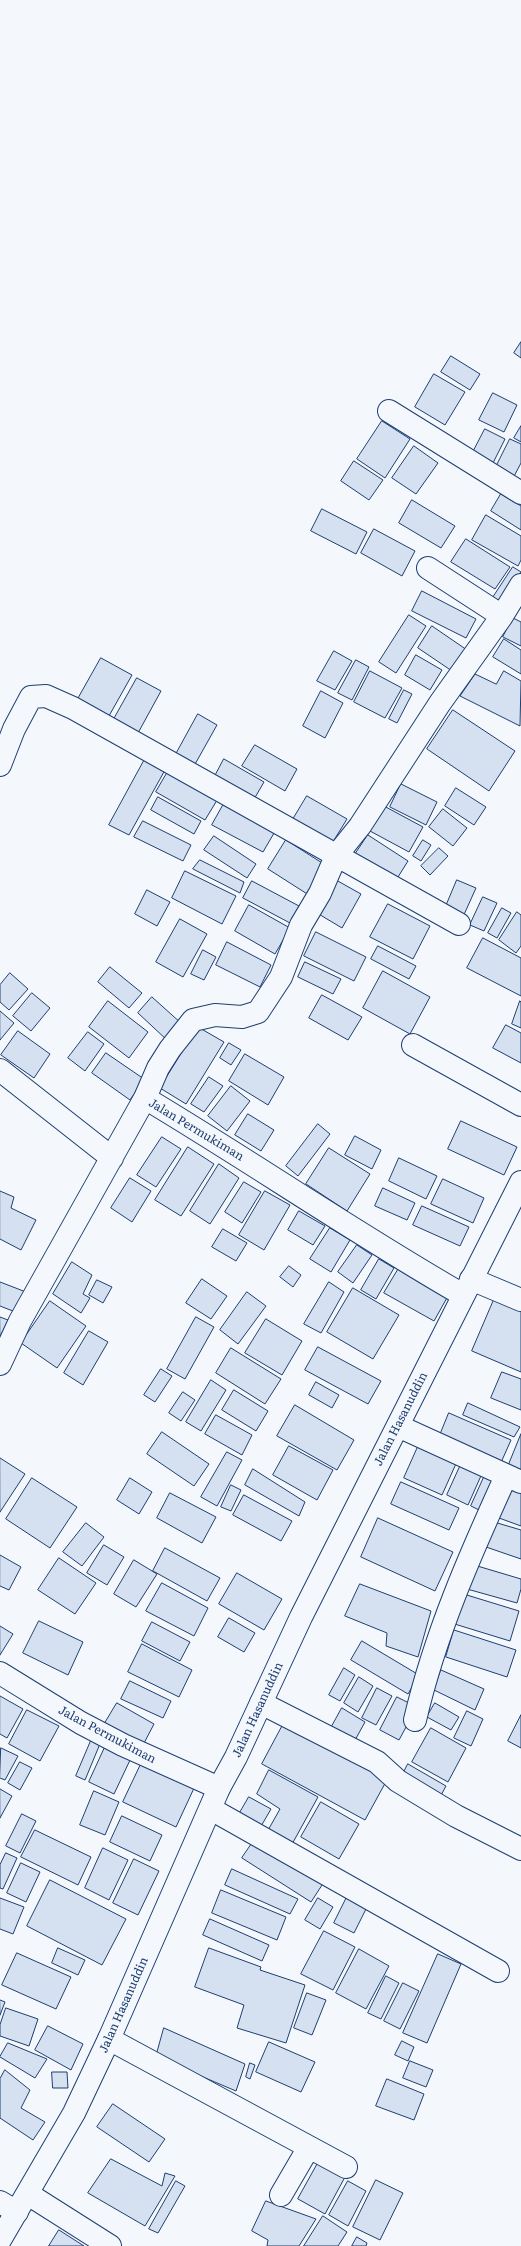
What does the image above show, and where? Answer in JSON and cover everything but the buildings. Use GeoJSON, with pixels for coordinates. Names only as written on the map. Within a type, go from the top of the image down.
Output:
{"type":"FeatureCollection","features":[{"type":"Feature","properties":{"kind":"street"},"geometry":{"type":"LineString","coordinates":[[389,412],[521,493]]}},
{"type":"Feature","properties":{"kind":"street"},"geometry":{"type":"LineString","coordinates":[[428,568],[502,616]]}},
{"type":"Feature","properties":{"kind":"street"},"geometry":{"type":"LineString","coordinates":[[146,1098],[158,1068],[170,1049],[193,1020],[215,1015],[242,1017],[258,1012],[281,977],[301,925],[320,893],[336,856],[360,826],[440,703],[502,616],[521,585]]}},
{"type":"Feature","properties":{"kind":"street"},"geometry":{"type":"LineString","coordinates":[[0,765],[14,729],[31,697],[46,696],[73,708],[459,924]]}},
{"type":"Feature","properties":{"kind":"street"},"geometry":{"type":"LineString","coordinates":[[413,1045],[521,1105]]}},
{"type":"Feature","properties":{"kind":"street"},"geometry":{"type":"LineString","coordinates":[[0,1070],[112,1158]]}},
{"type":"Feature","properties":{"kind":"street","name":"Jalan Permukiman"},"geometry":{"type":"LineString","coordinates":[[0,1364],[20,1321],[146,1098],[222,1144],[419,1270],[467,1287],[521,1300]]}},
{"type":"Feature","properties":{"kind":"street","name":"Jalan Hasanuddin"},"geometry":{"type":"LineString","coordinates":[[0,2240],[15,2203],[74,2113],[109,2039],[220,1788],[301,1617],[521,1182]]}},
{"type":"Feature","properties":{"kind":"street"},"geometry":{"type":"LineString","coordinates":[[398,1426],[514,1479],[474,1546],[444,1620],[415,1720]]}},
{"type":"Feature","properties":{"kind":"street","name":"Jalan Permukiman"},"geometry":{"type":"LineString","coordinates":[[0,1673],[81,1723],[109,1738],[220,1788]]}},
{"type":"Feature","properties":{"kind":"street"},"geometry":{"type":"LineString","coordinates":[[261,1703],[377,1762],[398,1781],[456,1816],[521,1849]]}},
{"type":"Feature","properties":{"kind":"street"},"geometry":{"type":"LineString","coordinates":[[211,1809],[498,1971]]}},
{"type":"Feature","properties":{"kind":"street"},"geometry":{"type":"LineString","coordinates":[[109,2039],[346,2167]]}},
{"type":"Feature","properties":{"kind":"street"},"geometry":{"type":"LineString","coordinates":[[281,2195],[309,2147]]}},
{"type":"Feature","properties":{"kind":"street"},"geometry":{"type":"LineString","coordinates":[[15,2203],[110,2246]]}}]}
